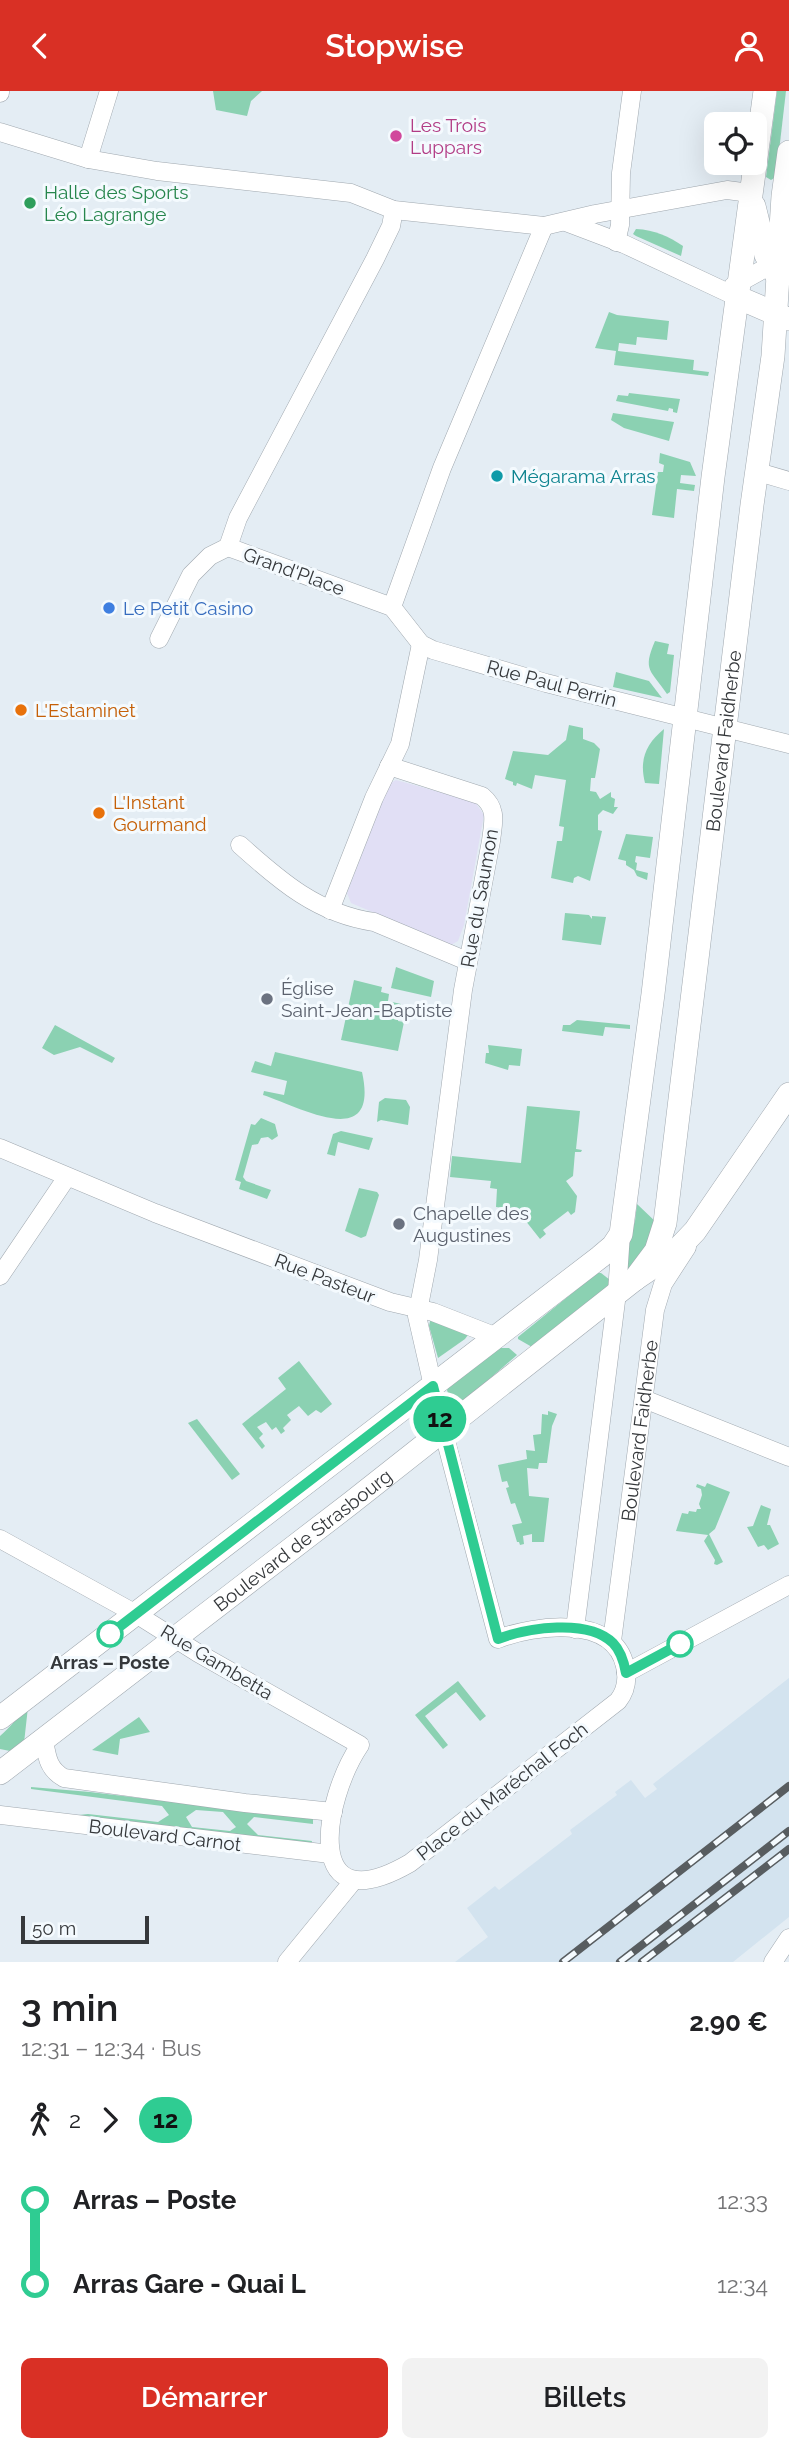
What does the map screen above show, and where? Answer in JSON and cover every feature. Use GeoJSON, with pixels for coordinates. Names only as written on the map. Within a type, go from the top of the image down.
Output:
{"type":"FeatureCollection","features":[{"type":"Feature","properties":{"kind":"main road","name":"Boulevard Faidherbe"},"geometry":{"type":"LineString","coordinates":[[622,1228],[685,718],[733,291],[765,91]]}},
{"type":"Feature","properties":{"kind":"main road"},"geometry":{"type":"LineString","coordinates":[[776,268],[789,152]]}},
{"type":"Feature","properties":{"kind":"main road"},"geometry":{"type":"LineString","coordinates":[[785,313],[776,268],[750,193],[786,197]]}},
{"type":"Feature","properties":{"kind":"main road"},"geometry":{"type":"LineString","coordinates":[[733,291],[785,313]]}},
{"type":"Feature","properties":{"kind":"main road","name":"Boulevard Faidherbe"},"geometry":{"type":"LineString","coordinates":[[626,1286],[652,1258],[665,1228],[758,472],[785,313]]}},
{"type":"Feature","properties":{"kind":"main road"},"geometry":{"type":"LineString","coordinates":[[626,1286],[675,1252],[695,1231],[789,1094]]}},
{"type":"Feature","properties":{"kind":"main road"},"geometry":{"type":"LineString","coordinates":[[0,1718],[607,1252],[622,1228]]}},
{"type":"Feature","properties":{"kind":"main road","name":"Boulevard de Strasbourg"},"geometry":{"type":"LineString","coordinates":[[0,1773],[626,1286]]}},
{"type":"Feature","properties":{"kind":"street"},"geometry":{"type":"LineString","coordinates":[[88,159],[110,91]]}},
{"type":"Feature","properties":{"kind":"street"},"geometry":{"type":"LineString","coordinates":[[616,242],[621,209],[621,173],[632,91]]}},
{"type":"Feature","properties":{"kind":"street"},"geometry":{"type":"LineString","coordinates":[[2,138],[88,159],[157,171],[351,193],[394,210],[544,226],[727,190],[750,193]]}},
{"type":"Feature","properties":{"kind":"street","name":"Grand'Place"},"geometry":{"type":"LineString","coordinates":[[392,607],[228,547],[238,518],[375,259],[391,226],[394,210]]}},
{"type":"Feature","properties":{"kind":"street"},"geometry":{"type":"LineString","coordinates":[[566,222],[733,291],[776,268]]}},
{"type":"Feature","properties":{"kind":"street"},"geometry":{"type":"LineString","coordinates":[[330,910],[374,798],[400,744],[421,644],[392,607],[442,468],[544,226]]}},
{"type":"Feature","properties":{"kind":"street"},"geometry":{"type":"LineString","coordinates":[[758,472],[789,481]]}},
{"type":"Feature","properties":{"kind":"street"},"geometry":{"type":"LineString","coordinates":[[159,639],[191,575],[210,556],[228,547]]}},
{"type":"Feature","properties":{"kind":"street","name":"Rue Paul Perrin"},"geometry":{"type":"LineString","coordinates":[[421,644],[433,650],[546,683],[727,728]]}},
{"type":"Feature","properties":{"kind":"street"},"geometry":{"type":"LineString","coordinates":[[727,728],[789,744]]}},
{"type":"Feature","properties":{"kind":"street","name":"Rue du Saumon"},"geometry":{"type":"LineString","coordinates":[[389,766],[482,796],[490,802],[494,813],[467,961],[428,1260],[418,1309],[419,1328],[498,1639],[534,1629],[575,1629]]}},
{"type":"Feature","properties":{"kind":"street"},"geometry":{"type":"LineString","coordinates":[[240,845],[275,877],[330,910],[374,922],[467,961]]}},
{"type":"Feature","properties":{"kind":"street","name":"Rue Pasteur"},"geometry":{"type":"LineString","coordinates":[[0,1148],[155,1213],[390,1303],[433,1312],[497,1338]]}},
{"type":"Feature","properties":{"kind":"street"},"geometry":{"type":"LineString","coordinates":[[0,1276],[67,1177]]}},
{"type":"Feature","properties":{"kind":"street","name":"Boulevard Faidherbe"},"geometry":{"type":"LineString","coordinates":[[575,1629],[626,1286],[622,1228]]}},
{"type":"Feature","properties":{"kind":"street","name":"Boulevard Faidherbe"},"geometry":{"type":"LineString","coordinates":[[612,1641],[655,1310],[660,1290],[695,1231]]}},
{"type":"Feature","properties":{"kind":"street"},"geometry":{"type":"LineString","coordinates":[[644,1399],[789,1457]]}},
{"type":"Feature","properties":{"kind":"street","name":"Rue Gambetta"},"geometry":{"type":"LineString","coordinates":[[0,1539],[136,1614],[198,1653],[360,1745],[346,1769],[333,1812]]}},
{"type":"Feature","properties":{"kind":"street"},"geometry":{"type":"LineString","coordinates":[[575,1629],[612,1641],[621,1655],[626,1673],[789,1585]]}},
{"type":"Feature","properties":{"kind":"street","name":"Place du Maréchal Foch"},"geometry":{"type":"LineString","coordinates":[[354,1880],[376,1879],[410,1864],[618,1701],[625,1689],[626,1673]]}},
{"type":"Feature","properties":{"kind":"street"},"geometry":{"type":"LineString","coordinates":[[44,1740],[52,1770],[64,1778],[245,1803],[333,1812],[330,1854],[337,1870],[354,1880],[287,1962]]}},
{"type":"Feature","properties":{"kind":"street","name":"Boulevard Carnot"},"geometry":{"type":"LineString","coordinates":[[0,1815],[330,1854]]}},
{"type":"Feature","properties":{"kind":"street"},"geometry":{"type":"LineString","coordinates":[[773,1962],[789,1938]]}},
{"type":"Feature","properties":{"kind":"shaded area"},"geometry":{"type":"Polygon","coordinates":[[[396,780],[475,802],[484,815],[464,925],[458,941],[451,945],[351,903],[347,893],[389,784],[396,780]]]}},
{"type":"Feature","properties":{"kind":"shaded area"},"geometry":{"type":"Polygon","coordinates":[[[789,1678],[789,1917],[733,1962],[455,1962],[488,1937],[467,1908],[495,1886],[499,1890],[572,1834],[570,1830],[617,1795],[615,1792],[631,1780],[645,1798],[657,1789],[653,1784],[789,1678]]]}},
{"type":"Feature","properties":{"kind":"green space"},"geometry":{"type":"Polygon","coordinates":[[[213,91],[262,91],[251,101],[247,116],[216,110],[213,91]]]}},
{"type":"Feature","properties":{"kind":"green space"},"geometry":{"type":"Polygon","coordinates":[[[777,91],[786,91],[776,177],[771,180],[766,177],[777,91]]]}},
{"type":"Feature","properties":{"kind":"green space"},"geometry":{"type":"Polygon","coordinates":[[[636,229],[655,232],[677,242],[683,246],[681,256],[636,236],[633,234],[636,229]]]}},
{"type":"Feature","properties":{"kind":"green space"},"geometry":{"type":"Polygon","coordinates":[[[609,312],[669,321],[667,340],[637,337],[636,345],[619,343],[618,351],[694,360],[693,370],[709,372],[708,376],[614,365],[616,351],[595,348],[609,312]]]}},
{"type":"Feature","properties":{"kind":"green space"},"geometry":{"type":"Polygon","coordinates":[[[629,393],[680,399],[677,413],[669,408],[668,411],[616,401],[618,395],[628,396],[629,393]]]}},
{"type":"Feature","properties":{"kind":"green space"},"geometry":{"type":"Polygon","coordinates":[[[613,413],[674,422],[669,441],[624,428],[611,420],[613,413]]]}},
{"type":"Feature","properties":{"kind":"green space"},"geometry":{"type":"Polygon","coordinates":[[[660,453],[690,462],[696,476],[681,475],[680,483],[695,485],[694,491],[677,489],[674,518],[652,515],[658,472],[663,472],[664,465],[659,463],[660,453]]]}},
{"type":"Feature","properties":{"kind":"green space"},"geometry":{"type":"Polygon","coordinates":[[[655,641],[669,644],[667,654],[674,655],[670,692],[667,694],[650,670],[649,659],[655,641]]]}},
{"type":"Feature","properties":{"kind":"green space"},"geometry":{"type":"Polygon","coordinates":[[[616,672],[649,681],[662,698],[613,687],[616,672]]]}},
{"type":"Feature","properties":{"kind":"green space"},"geometry":{"type":"Polygon","coordinates":[[[569,725],[583,728],[583,739],[594,743],[600,749],[590,791],[596,792],[600,799],[611,792],[611,797],[615,799],[614,807],[618,807],[613,814],[603,810],[598,815],[598,830],[602,831],[590,881],[578,876],[573,883],[551,878],[557,841],[562,841],[564,827],[559,826],[566,780],[535,775],[532,789],[517,783],[516,786],[513,785],[513,782],[505,779],[513,751],[548,755],[566,740],[569,725]]]}},
{"type":"Feature","properties":{"kind":"green space"},"geometry":{"type":"Polygon","coordinates":[[[664,729],[659,784],[645,783],[643,767],[648,746],[664,729]]]}},
{"type":"Feature","properties":{"kind":"green space"},"geometry":{"type":"Polygon","coordinates":[[[626,834],[653,837],[650,858],[636,856],[635,862],[636,870],[648,873],[647,880],[637,876],[634,870],[626,865],[626,861],[618,859],[626,834]]]}},
{"type":"Feature","properties":{"kind":"green space"},"geometry":{"type":"Polygon","coordinates":[[[565,913],[589,915],[592,919],[592,916],[606,917],[601,945],[562,940],[565,913]]]}},
{"type":"Feature","properties":{"kind":"green space"},"geometry":{"type":"Polygon","coordinates":[[[396,967],[434,981],[431,997],[391,988],[396,967]]]}},
{"type":"Feature","properties":{"kind":"green space"},"geometry":{"type":"Polygon","coordinates":[[[354,980],[382,987],[381,992],[389,994],[388,1001],[401,1004],[398,1021],[404,1022],[398,1051],[341,1040],[354,980]]]}},
{"type":"Feature","properties":{"kind":"green space"},"geometry":{"type":"Polygon","coordinates":[[[577,1020],[630,1025],[630,1029],[605,1027],[603,1036],[562,1031],[563,1025],[570,1025],[577,1020]]]}},
{"type":"Feature","properties":{"kind":"green space"},"geometry":{"type":"Polygon","coordinates":[[[55,1025],[115,1058],[112,1063],[80,1047],[54,1055],[42,1048],[55,1025]]]}},
{"type":"Feature","properties":{"kind":"green space"},"geometry":{"type":"Polygon","coordinates":[[[488,1045],[522,1049],[520,1066],[509,1065],[508,1070],[485,1063],[486,1053],[489,1053],[488,1045]]]}},
{"type":"Feature","properties":{"kind":"green space"},"geometry":{"type":"Polygon","coordinates":[[[275,1052],[362,1072],[364,1097],[359,1111],[348,1118],[333,1118],[263,1095],[264,1091],[284,1095],[287,1081],[251,1072],[255,1061],[271,1066],[275,1052]]]}},
{"type":"Feature","properties":{"kind":"green space"},"geometry":{"type":"Polygon","coordinates":[[[385,1098],[406,1100],[410,1107],[408,1125],[381,1120],[377,1122],[379,1102],[385,1098]]]}},
{"type":"Feature","properties":{"kind":"green space"},"geometry":{"type":"Polygon","coordinates":[[[527,1106],[580,1111],[576,1149],[582,1150],[575,1152],[573,1176],[566,1181],[577,1196],[575,1212],[571,1215],[568,1211],[543,1230],[546,1234],[540,1239],[525,1220],[526,1211],[496,1207],[497,1189],[490,1188],[491,1181],[450,1177],[452,1156],[521,1163],[527,1106]]]}},
{"type":"Feature","properties":{"kind":"green space"},"geometry":{"type":"Polygon","coordinates":[[[261,1118],[275,1124],[278,1136],[272,1140],[268,1137],[261,1138],[258,1144],[252,1145],[243,1177],[246,1181],[271,1190],[267,1199],[239,1189],[241,1182],[235,1180],[251,1124],[255,1125],[261,1118]]]}},
{"type":"Feature","properties":{"kind":"green space"},"geometry":{"type":"Polygon","coordinates":[[[341,1131],[373,1138],[369,1150],[338,1142],[335,1156],[327,1154],[333,1134],[341,1131]]]}},
{"type":"Feature","properties":{"kind":"green space"},"geometry":{"type":"Polygon","coordinates":[[[359,1188],[377,1192],[379,1195],[366,1236],[361,1238],[345,1231],[359,1188]]]}},
{"type":"Feature","properties":{"kind":"green space"},"geometry":{"type":"Polygon","coordinates":[[[637,1204],[658,1224],[654,1242],[627,1272],[626,1250],[637,1204]]]}},
{"type":"Feature","properties":{"kind":"green space"},"geometry":{"type":"Polygon","coordinates":[[[597,1273],[610,1280],[609,1287],[532,1347],[518,1339],[518,1337],[597,1273]]]}},
{"type":"Feature","properties":{"kind":"green space"},"geometry":{"type":"Polygon","coordinates":[[[436,1320],[470,1332],[465,1339],[438,1358],[429,1326],[430,1321],[436,1320]]]}},
{"type":"Feature","properties":{"kind":"green space"},"geometry":{"type":"Polygon","coordinates":[[[500,1348],[509,1348],[517,1355],[463,1402],[458,1405],[451,1403],[447,1390],[450,1383],[500,1348]]]}},
{"type":"Feature","properties":{"kind":"green space"},"geometry":{"type":"Polygon","coordinates":[[[299,1361],[332,1404],[321,1413],[316,1410],[308,1416],[299,1406],[287,1415],[291,1420],[281,1434],[276,1427],[272,1430],[266,1422],[257,1427],[263,1434],[259,1438],[265,1446],[262,1449],[242,1424],[286,1389],[278,1378],[299,1361]]]}},
{"type":"Feature","properties":{"kind":"green space"},"geometry":{"type":"Polygon","coordinates":[[[548,1411],[557,1414],[552,1426],[547,1463],[539,1463],[538,1469],[527,1468],[529,1496],[549,1498],[544,1542],[532,1542],[532,1534],[523,1536],[524,1544],[520,1545],[512,1525],[522,1523],[515,1503],[511,1504],[506,1488],[509,1487],[507,1481],[502,1482],[498,1465],[527,1459],[526,1450],[535,1451],[533,1435],[541,1434],[542,1414],[548,1415],[548,1411]]]}},
{"type":"Feature","properties":{"kind":"green space"},"geometry":{"type":"Polygon","coordinates":[[[197,1419],[240,1474],[232,1480],[188,1423],[197,1419]]]}},
{"type":"Feature","properties":{"kind":"green space"},"geometry":{"type":"Polygon","coordinates":[[[707,1483],[730,1492],[715,1529],[709,1534],[723,1562],[717,1565],[714,1564],[715,1560],[704,1541],[708,1535],[676,1531],[682,1513],[688,1514],[689,1511],[696,1512],[701,1509],[701,1489],[696,1487],[697,1484],[705,1487],[707,1483]]]}},
{"type":"Feature","properties":{"kind":"green space"},"geometry":{"type":"Polygon","coordinates":[[[761,1505],[771,1509],[767,1525],[770,1525],[779,1544],[768,1550],[764,1545],[758,1547],[747,1527],[753,1526],[761,1505]]]}},
{"type":"Feature","properties":{"kind":"green space"},"geometry":{"type":"Polygon","coordinates":[[[458,1681],[486,1716],[480,1721],[456,1692],[425,1716],[448,1745],[443,1749],[415,1715],[458,1681]]]}},
{"type":"Feature","properties":{"kind":"green space"},"geometry":{"type":"Polygon","coordinates":[[[28,1707],[24,1743],[15,1752],[0,1749],[0,1736],[28,1707]]]}},
{"type":"Feature","properties":{"kind":"green space"},"geometry":{"type":"Polygon","coordinates":[[[139,1717],[150,1732],[120,1739],[118,1755],[92,1750],[139,1717]]]}},
{"type":"Feature","properties":{"kind":"green space"},"geometry":{"type":"Polygon","coordinates":[[[31,1789],[90,1792],[313,1819],[313,1824],[254,1817],[247,1824],[258,1835],[312,1841],[311,1846],[69,1816],[88,1814],[158,1822],[169,1815],[162,1806],[31,1789]],[[196,1810],[186,1817],[192,1827],[230,1831],[236,1827],[223,1812],[196,1810]]]}},
{"type":"Feature","properties":{"kind":"railway"},"geometry":{"type":"LineString","coordinates":[[563,1962],[789,1786]]}},
{"type":"Feature","properties":{"kind":"railway"},"geometry":{"type":"LineString","coordinates":[[620,1962],[789,1831]]}},
{"type":"Feature","properties":{"kind":"railway"},"geometry":{"type":"LineString","coordinates":[[642,1962],[789,1849]]}},
{"type":"Feature","properties":{"kind":"bus line","name":"12"},"geometry":{"type":"LineString","coordinates":[[110,1634],[433,1386],[498,1639],[526,1630],[552,1627],[587,1631],[612,1641],[624,1660],[626,1673],[680,1644]]}},
{"type":"Feature","properties":{"kind":"place","name":"Les Trois Luppars"},"geometry":{"type":"Point","coordinates":[396,136]}},
{"type":"Feature","properties":{"kind":"place","name":"Halle des Sports Léo Lagrange"},"geometry":{"type":"Point","coordinates":[30,203]}},
{"type":"Feature","properties":{"kind":"place","name":"Mégarama Arras"},"geometry":{"type":"Point","coordinates":[497,476]}},
{"type":"Feature","properties":{"kind":"place","name":"Le Petit Casino"},"geometry":{"type":"Point","coordinates":[109,608]}},
{"type":"Feature","properties":{"kind":"place","name":"L'Estaminet"},"geometry":{"type":"Point","coordinates":[21,710]}},
{"type":"Feature","properties":{"kind":"place","name":"L'Instant Gourmand"},"geometry":{"type":"Point","coordinates":[99,813]}},
{"type":"Feature","properties":{"kind":"place","name":"Église Saint-Jean-Baptiste"},"geometry":{"type":"Point","coordinates":[267,999]}},
{"type":"Feature","properties":{"kind":"place","name":"Chapelle des Augustines"},"geometry":{"type":"Point","coordinates":[399,1224]}},
{"type":"Feature","properties":{"kind":"place","name":"Arras – Poste"},"geometry":{"type":"Point","coordinates":[110,1634]}}]}
